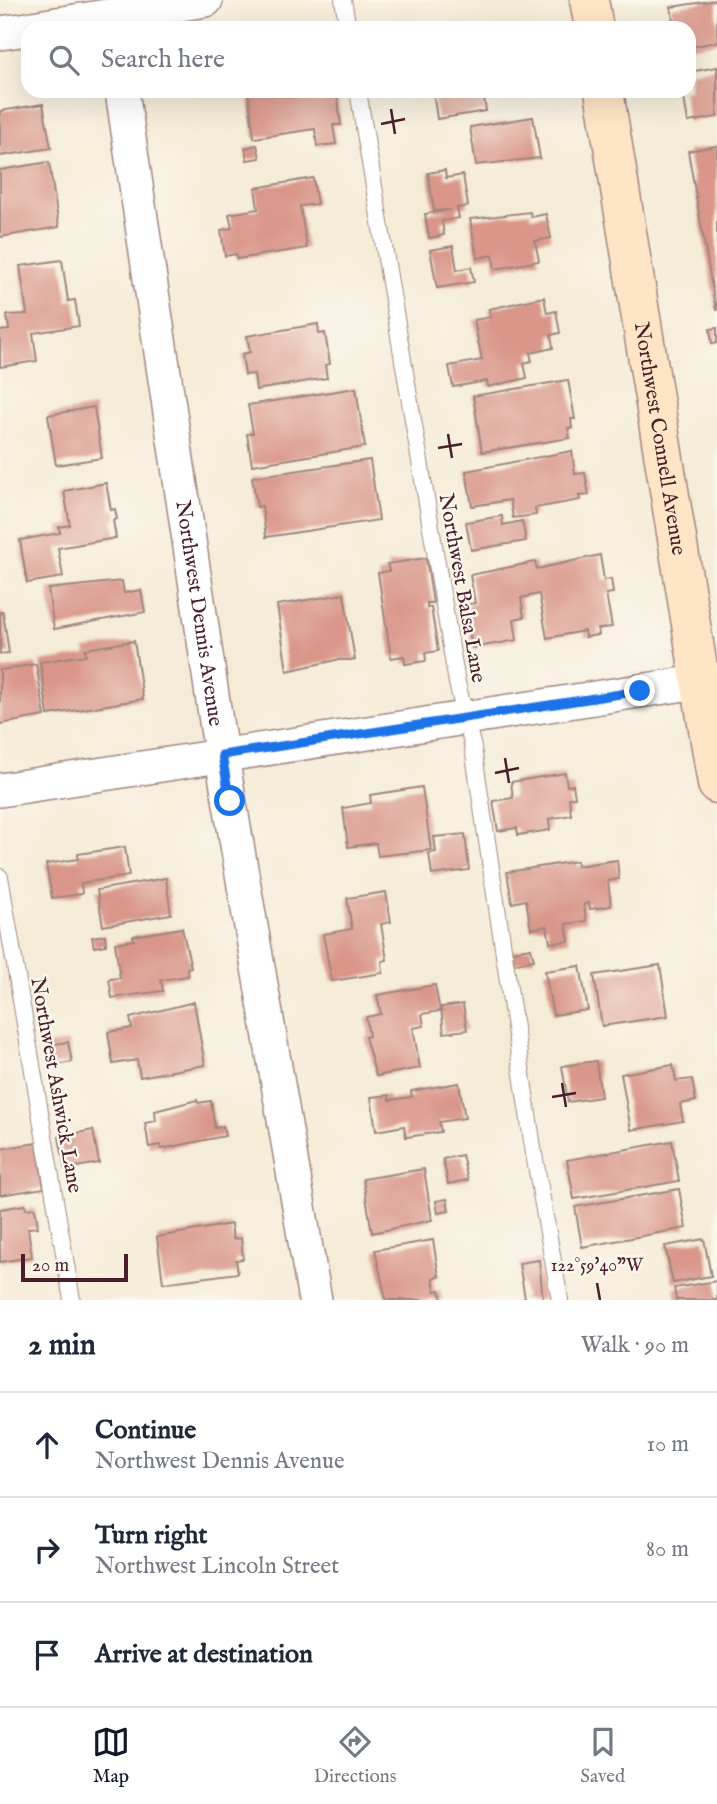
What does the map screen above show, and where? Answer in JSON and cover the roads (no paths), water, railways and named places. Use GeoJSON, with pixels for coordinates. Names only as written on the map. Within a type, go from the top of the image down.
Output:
{"type":"FeatureCollection","features":[{"type":"Feature","properties":{"kind":"street"},"geometry":{"type":"LineString","coordinates":[[73,21],[206,0]]}},
{"type":"Feature","properties":{"kind":"street"},"geometry":{"type":"LineString","coordinates":[[589,0],[593,21]]}},
{"type":"Feature","properties":{"kind":"street"},"geometry":{"type":"LineString","coordinates":[[0,33],[21,30]]}},
{"type":"Feature","properties":{"kind":"street","name":"Northwest Dennis Avenue"},"geometry":{"type":"LineString","coordinates":[[123,98],[222,755],[315,1300]]}},
{"type":"Feature","properties":{"kind":"street","name":"Northwest Connell Avenue"},"geometry":{"type":"LineString","coordinates":[[605,98],[709,680],[717,784]]}},
{"type":"Feature","properties":{"kind":"street"},"geometry":{"type":"LineString","coordinates":[[0,790],[709,680]]}},
{"type":"Feature","properties":{"kind":"lane"},"geometry":{"type":"LineString","coordinates":[[343,0],[347,21]]}},
{"type":"Feature","properties":{"kind":"lane","name":"Northwest Balsa Lane"},"geometry":{"type":"LineString","coordinates":[[359,98],[452,655],[473,748],[534,1154],[560,1300]]}},
{"type":"Feature","properties":{"kind":"lane","name":"Northwest Ashwick Lane"},"geometry":{"type":"LineString","coordinates":[[0,877],[72,1300]]}}]}
